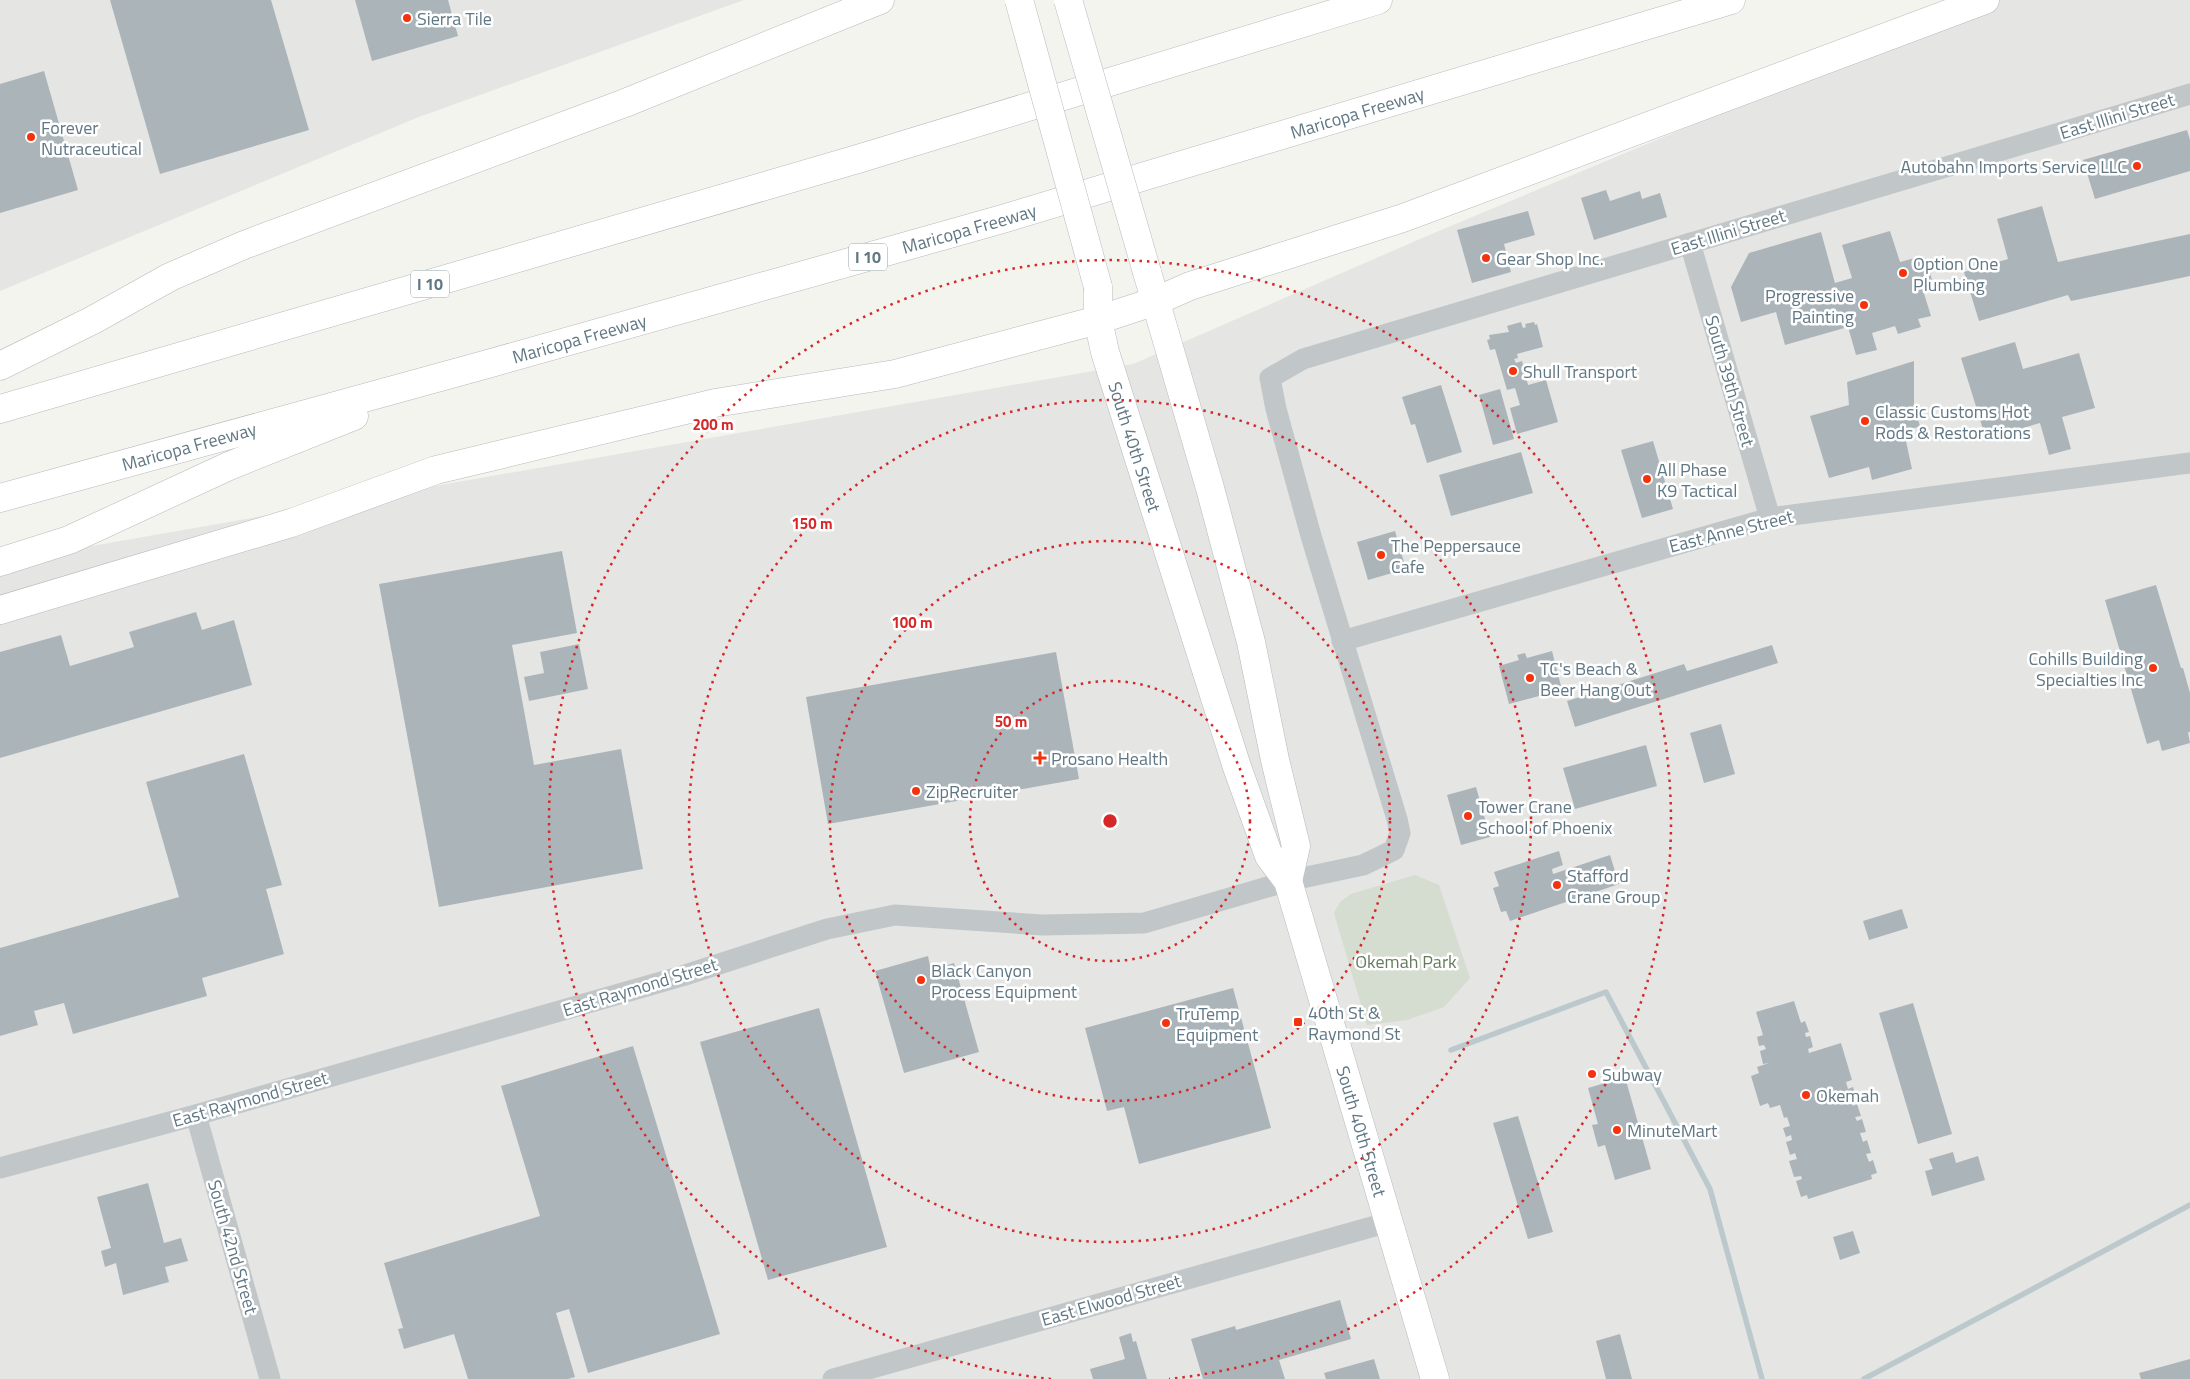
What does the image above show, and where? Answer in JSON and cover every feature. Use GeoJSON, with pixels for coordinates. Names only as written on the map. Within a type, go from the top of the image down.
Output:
{"type":"FeatureCollection","features":[{"type":"Feature","properties":{"kind":"main road"},"geometry":{"type":"LineString","coordinates":[[0,366],[93,320],[170,276],[244,245],[625,104],[880,0]]}},
{"type":"Feature","properties":{"kind":"main road","name":"South 40th Street"},"geometry":{"type":"LineString","coordinates":[[1019,0],[1098,287],[1098,320],[1105,352],[1237,768],[1269,856],[1288,881],[1435,1379]]}},
{"type":"Feature","properties":{"kind":"main road","name":"South 40th Street"},"geometry":{"type":"LineString","coordinates":[[1068,0],[1210,488],[1251,642],[1275,760],[1296,846],[1288,881]]}},
{"type":"Feature","properties":{"kind":"main road","name":"I 10"},"geometry":{"type":"LineString","coordinates":[[0,410],[861,158],[1378,0]]}},
{"type":"Feature","properties":{"kind":"main road","name":"Maricopa Freeway"},"geometry":{"type":"LineString","coordinates":[[0,498],[484,365],[999,220],[1731,0]]}},
{"type":"Feature","properties":{"kind":"main road"},"geometry":{"type":"LineString","coordinates":[[0,610],[43,599],[292,523],[436,470],[715,403],[895,374],[1098,320],[1156,301],[1190,286],[1412,215],[1985,0]]}},
{"type":"Feature","properties":{"kind":"main road"},"geometry":{"type":"LineString","coordinates":[[0,562],[69,540],[229,466],[484,365]]}},
{"type":"Feature","properties":{"kind":"street","name":"East Illini Street"},"geometry":{"type":"LineString","coordinates":[[1342,641],[1276,409],[1270,378],[1303,359],[2190,94]]}},
{"type":"Feature","properties":{"kind":"street","name":"South 39th Street"},"geometry":{"type":"LineString","coordinates":[[1690,243],[1770,518]]}},
{"type":"Feature","properties":{"kind":"street","name":"East Anne Street"},"geometry":{"type":"LineString","coordinates":[[1342,641],[1770,518],[2190,463]]}},
{"type":"Feature","properties":{"kind":"street"},"geometry":{"type":"LineString","coordinates":[[1288,881],[1363,865],[1382,857],[1394,850],[1400,833],[1342,641]]}},
{"type":"Feature","properties":{"kind":"street","name":"East Raymond Street"},"geometry":{"type":"LineString","coordinates":[[0,1168],[196,1115],[682,976],[826,929],[895,915],[1043,925],[1144,923],[1288,881]]}},
{"type":"Feature","properties":{"kind":"street","name":"South 42nd Street"},"geometry":{"type":"LineString","coordinates":[[196,1115],[270,1379]]}},
{"type":"Feature","properties":{"kind":"street","name":"East Elwood Street"},"geometry":{"type":"LineString","coordinates":[[833,1379],[1389,1222]]}},
{"type":"Feature","properties":{"kind":"shaded area"},"geometry":{"type":"Polygon","coordinates":[[[0,0],[744,0],[419,117],[0,291],[0,0]]]}},
{"type":"Feature","properties":{"kind":"shaded area"},"geometry":{"type":"Polygon","coordinates":[[[1992,0],[2190,0],[2190,1379],[0,1379],[0,562],[1133,364],[1429,235],[1992,0]]]}},
{"type":"Feature","properties":{"kind":"green space","name":"Okemah Park"},"geometry":{"type":"Polygon","coordinates":[[[1415,875],[1439,885],[1470,978],[1444,1007],[1407,1020],[1367,1025],[1334,913],[1340,902],[1351,894],[1415,875]]]}},
{"type":"Feature","properties":{"kind":"building"},"geometry":{"type":"Polygon","coordinates":[[[110,0],[271,0],[309,130],[160,174],[110,0]]]}},
{"type":"Feature","properties":{"kind":"building","name":"Sierra Tile"},"geometry":{"type":"Polygon","coordinates":[[[355,0],[448,0],[458,36],[372,61],[355,0]]]}},
{"type":"Feature","properties":{"kind":"building","name":"Forever Nutraceutical"},"geometry":{"type":"Polygon","coordinates":[[[44,71],[78,190],[0,213],[0,84],[44,71]]]}},
{"type":"Feature","properties":{"kind":"building","name":"Autobahn Imports Service LLC"},"geometry":{"type":"Polygon","coordinates":[[[2187,130],[2190,140],[2190,171],[2095,199],[2083,160],[2187,130]]]}},
{"type":"Feature","properties":{"kind":"building"},"geometry":{"type":"Polygon","coordinates":[[[1606,190],[1610,201],[1640,191],[1642,199],[1660,193],[1667,217],[1594,240],[1581,198],[1606,190]]]}},
{"type":"Feature","properties":{"kind":"building"},"geometry":{"type":"Polygon","coordinates":[[[2042,206],[2058,262],[2190,234],[2190,276],[2071,301],[2068,295],[1979,321],[1964,272],[2008,259],[1997,219],[2042,206]]]}},
{"type":"Feature","properties":{"kind":"building","name":"Gear Shop Inc."},"geometry":{"type":"Polygon","coordinates":[[[1528,211],[1535,235],[1504,244],[1511,272],[1472,283],[1457,230],[1528,211]]]}},
{"type":"Feature","properties":{"kind":"building"},"geometry":{"type":"Polygon","coordinates":[[[1890,231],[1900,262],[1915,258],[1916,261],[1926,258],[1933,284],[1922,287],[1931,316],[1918,319],[1921,327],[1898,334],[1895,326],[1872,333],[1877,350],[1856,355],[1848,327],[1785,345],[1776,312],[1741,322],[1731,287],[1749,253],[1821,232],[1835,283],[1852,278],[1842,245],[1890,231]]]}},
{"type":"Feature","properties":{"kind":"building","name":"Shull Transport"},"geometry":{"type":"Polygon","coordinates":[[[1521,322],[1523,328],[1526,327],[1525,324],[1534,322],[1535,325],[1537,324],[1543,347],[1517,354],[1518,358],[1514,359],[1516,363],[1522,361],[1528,385],[1546,380],[1558,422],[1517,434],[1510,408],[1520,405],[1515,388],[1507,390],[1495,349],[1490,350],[1487,340],[1490,339],[1489,335],[1509,332],[1507,326],[1521,322]]]}},
{"type":"Feature","properties":{"kind":"building"},"geometry":{"type":"Polygon","coordinates":[[[2015,342],[2023,369],[2079,353],[2095,408],[2062,417],[2071,449],[2049,455],[2040,423],[1986,439],[1961,358],[2015,342]]]}},
{"type":"Feature","properties":{"kind":"building","name":"Classic Customs Hot Rods & Restorations"},"geometry":{"type":"Polygon","coordinates":[[[1914,361],[1914,406],[1920,426],[1904,432],[1912,469],[1872,480],[1869,467],[1829,478],[1810,416],[1849,405],[1847,382],[1914,361]]]}},
{"type":"Feature","properties":{"kind":"building"},"geometry":{"type":"Polygon","coordinates":[[[1441,385],[1462,452],[1427,463],[1415,424],[1411,425],[1402,397],[1441,385]]]}},
{"type":"Feature","properties":{"kind":"building"},"geometry":{"type":"Polygon","coordinates":[[[1500,389],[1514,439],[1493,445],[1479,395],[1500,389]]]}},
{"type":"Feature","properties":{"kind":"building","name":"All Phase K9 Tactical"},"geometry":{"type":"Polygon","coordinates":[[[1653,441],[1673,509],[1642,518],[1621,450],[1653,441]]]}},
{"type":"Feature","properties":{"kind":"building"},"geometry":{"type":"Polygon","coordinates":[[[1521,452],[1533,493],[1451,516],[1439,475],[1521,452]]]}},
{"type":"Feature","properties":{"kind":"building","name":"The Peppersauce Cafe"},"geometry":{"type":"Polygon","coordinates":[[[1395,531],[1406,569],[1368,580],[1357,542],[1395,531]]]}},
{"type":"Feature","properties":{"kind":"building"},"geometry":{"type":"Polygon","coordinates":[[[562,551],[577,633],[512,645],[534,765],[621,749],[643,869],[439,907],[379,584],[562,551]]]}},
{"type":"Feature","properties":{"kind":"building","name":"Cohills Building Specialties Inc"},"geometry":{"type":"Polygon","coordinates":[[[2156,585],[2190,693],[2190,732],[2188,732],[2190,743],[2162,751],[2159,740],[2147,744],[2105,600],[2156,585]]]}},
{"type":"Feature","properties":{"kind":"building"},"geometry":{"type":"Polygon","coordinates":[[[196,612],[202,630],[234,620],[252,685],[0,758],[0,652],[61,635],[70,666],[134,647],[129,632],[196,612]]]}},
{"type":"Feature","properties":{"kind":"building"},"geometry":{"type":"Polygon","coordinates":[[[579,644],[588,689],[529,701],[524,677],[544,673],[540,652],[579,644]]]}},
{"type":"Feature","properties":{"kind":"building"},"geometry":{"type":"Polygon","coordinates":[[[1772,645],[1778,663],[1575,727],[1567,701],[1684,664],[1687,671],[1772,645]]]}},
{"type":"Feature","properties":{"kind":"building","name":"TC's Beach & Beer Hang Out"},"geometry":{"type":"Polygon","coordinates":[[[1552,651],[1562,690],[1509,704],[1499,666],[1519,660],[1517,655],[1525,653],[1527,658],[1552,651]]]}},
{"type":"Feature","properties":{"kind":"building"},"geometry":{"type":"Polygon","coordinates":[[[1056,652],[1079,779],[828,824],[806,697],[1056,652]]]}},
{"type":"Feature","properties":{"kind":"building"},"geometry":{"type":"Polygon","coordinates":[[[1721,724],[1735,774],[1704,783],[1690,733],[1721,724]]]}},
{"type":"Feature","properties":{"kind":"building"},"geometry":{"type":"Polygon","coordinates":[[[1646,745],[1657,786],[1575,809],[1563,768],[1646,745]]]}},
{"type":"Feature","properties":{"kind":"building"},"geometry":{"type":"Polygon","coordinates":[[[244,754],[282,885],[266,889],[284,954],[202,978],[207,996],[73,1034],[64,1003],[34,1011],[38,1025],[0,1036],[0,948],[179,897],[146,782],[244,754]]]}},
{"type":"Feature","properties":{"kind":"building","name":"Tower Crane School of Phoenix"},"geometry":{"type":"Polygon","coordinates":[[[1476,787],[1490,837],[1461,845],[1447,795],[1476,787]]]}},
{"type":"Feature","properties":{"kind":"building","name":"Stafford Crane Group"},"geometry":{"type":"Polygon","coordinates":[[[1559,851],[1563,865],[1552,869],[1553,874],[1610,855],[1619,884],[1510,921],[1506,911],[1501,912],[1493,888],[1499,886],[1494,872],[1559,851]]]}},
{"type":"Feature","properties":{"kind":"building"},"geometry":{"type":"Polygon","coordinates":[[[1902,909],[1908,928],[1869,940],[1863,921],[1902,909]]]}},
{"type":"Feature","properties":{"kind":"building"},"geometry":{"type":"Polygon","coordinates":[[[928,956],[931,970],[954,963],[979,1052],[904,1073],[875,971],[928,956]]]}},
{"type":"Feature","properties":{"kind":"building"},"geometry":{"type":"Polygon","coordinates":[[[1233,988],[1271,1128],[1139,1164],[1124,1107],[1107,1111],[1085,1028],[1233,988]]]}},
{"type":"Feature","properties":{"kind":"building","name":"Okemah"},"geometry":{"type":"Polygon","coordinates":[[[1794,1001],[1801,1023],[1805,1021],[1809,1032],[1805,1033],[1806,1037],[1810,1036],[1813,1047],[1808,1049],[1809,1053],[1841,1043],[1852,1080],[1846,1082],[1848,1089],[1853,1087],[1857,1101],[1852,1102],[1853,1106],[1857,1104],[1861,1116],[1855,1117],[1857,1121],[1862,1119],[1866,1132],[1860,1133],[1863,1142],[1867,1140],[1871,1153],[1866,1154],[1869,1162],[1873,1160],[1877,1173],[1871,1175],[1872,1179],[1808,1199],[1807,1195],[1801,1197],[1796,1181],[1802,1179],[1801,1176],[1794,1177],[1789,1161],[1797,1159],[1795,1153],[1790,1155],[1786,1142],[1792,1140],[1791,1135],[1786,1137],[1783,1128],[1790,1126],[1787,1117],[1784,1118],[1780,1105],[1770,1108],[1768,1103],[1760,1106],[1751,1076],[1759,1073],[1757,1067],[1769,1063],[1763,1064],[1760,1051],[1766,1049],[1764,1045],[1759,1046],[1757,1037],[1763,1035],[1756,1012],[1794,1001]]]}},
{"type":"Feature","properties":{"kind":"building"},"geometry":{"type":"Polygon","coordinates":[[[1913,1003],[1952,1134],[1918,1144],[1879,1013],[1913,1003]]]}},
{"type":"Feature","properties":{"kind":"building"},"geometry":{"type":"Polygon","coordinates":[[[819,1008],[887,1247],[768,1280],[700,1042],[819,1008]]]}},
{"type":"Feature","properties":{"kind":"building"},"geometry":{"type":"Polygon","coordinates":[[[633,1046],[720,1334],[588,1373],[569,1309],[556,1313],[575,1377],[568,1379],[468,1379],[454,1334],[404,1349],[398,1329],[403,1328],[384,1263],[540,1216],[501,1086],[633,1046]]]}},
{"type":"Feature","properties":{"kind":"building"},"geometry":{"type":"Polygon","coordinates":[[[1625,1077],[1651,1169],[1615,1180],[1605,1145],[1598,1147],[1592,1125],[1598,1124],[1588,1088],[1625,1077]]]}},
{"type":"Feature","properties":{"kind":"building"},"geometry":{"type":"Polygon","coordinates":[[[1518,1116],[1553,1232],[1528,1239],[1493,1123],[1518,1116]]]}},
{"type":"Feature","properties":{"kind":"building"},"geometry":{"type":"Polygon","coordinates":[[[1953,1152],[1956,1163],[1978,1156],[1985,1180],[1932,1196],[1925,1171],[1933,1169],[1929,1159],[1953,1152]]]}},
{"type":"Feature","properties":{"kind":"building"},"geometry":{"type":"Polygon","coordinates":[[[148,1183],[164,1243],[181,1238],[188,1261],[165,1267],[169,1282],[123,1295],[116,1263],[105,1267],[101,1251],[111,1248],[97,1197],[148,1183]]]}},
{"type":"Feature","properties":{"kind":"building"},"geometry":{"type":"Polygon","coordinates":[[[1853,1231],[1860,1253],[1840,1260],[1833,1237],[1853,1231]]]}},
{"type":"Feature","properties":{"kind":"building"},"geometry":{"type":"Polygon","coordinates":[[[1340,1300],[1351,1339],[1279,1360],[1285,1379],[1203,1379],[1191,1339],[1235,1326],[1236,1330],[1340,1300]]]}},
{"type":"Feature","properties":{"kind":"building"},"geometry":{"type":"Polygon","coordinates":[[[1131,1333],[1133,1342],[1136,1341],[1147,1379],[1093,1379],[1090,1369],[1125,1359],[1119,1337],[1131,1333]]]}},
{"type":"Feature","properties":{"kind":"building"},"geometry":{"type":"Polygon","coordinates":[[[1620,1334],[1632,1379],[1606,1379],[1596,1341],[1620,1334]]]}},
{"type":"Feature","properties":{"kind":"building"},"geometry":{"type":"Polygon","coordinates":[[[1374,1359],[1380,1379],[1326,1379],[1324,1373],[1374,1359]]]}},
{"type":"Feature","properties":{"kind":"building"},"geometry":{"type":"Polygon","coordinates":[[[2190,1359],[2190,1379],[2141,1379],[2139,1373],[2190,1359]]]}},
{"type":"Feature","properties":{"kind":"waterway"},"geometry":{"type":"LineString","coordinates":[[1451,1050],[1606,992],[1710,1189],[1762,1379]]}},
{"type":"Feature","properties":{"kind":"waterway"},"geometry":{"type":"LineString","coordinates":[[1864,1379],[2190,1205]]}},
{"type":"Feature","properties":{"kind":"place","name":"Sierra Tile"},"geometry":{"type":"Point","coordinates":[407,18]}},
{"type":"Feature","properties":{"kind":"place","name":"Forever Nutraceutical"},"geometry":{"type":"Point","coordinates":[31,137]}},
{"type":"Feature","properties":{"kind":"place","name":"Autobahn Imports Service LLC"},"geometry":{"type":"Point","coordinates":[2137,166]}},
{"type":"Feature","properties":{"kind":"place","name":"Gear Shop Inc."},"geometry":{"type":"Point","coordinates":[1486,258]}},
{"type":"Feature","properties":{"kind":"place","name":"Option One Plumbing"},"geometry":{"type":"Point","coordinates":[1903,273]}},
{"type":"Feature","properties":{"kind":"place","name":"Progressive Painting"},"geometry":{"type":"Point","coordinates":[1864,305]}},
{"type":"Feature","properties":{"kind":"place","name":"Shull Transport"},"geometry":{"type":"Point","coordinates":[1513,371]}},
{"type":"Feature","properties":{"kind":"place","name":"Classic Customs Hot Rods & Restorations"},"geometry":{"type":"Point","coordinates":[1865,421]}},
{"type":"Feature","properties":{"kind":"place","name":"All Phase K9 Tactical"},"geometry":{"type":"Point","coordinates":[1647,479]}},
{"type":"Feature","properties":{"kind":"place","name":"The Peppersauce Cafe"},"geometry":{"type":"Point","coordinates":[1381,555]}},
{"type":"Feature","properties":{"kind":"place","name":"Cohills Building Specialties Inc"},"geometry":{"type":"Point","coordinates":[2153,668]}},
{"type":"Feature","properties":{"kind":"place","name":"TC's Beach & Beer Hang Out"},"geometry":{"type":"Point","coordinates":[1530,678]}},
{"type":"Feature","properties":{"kind":"place","name":"Prosano Health"},"geometry":{"type":"Point","coordinates":[1040,758]}},
{"type":"Feature","properties":{"kind":"place","name":"ZipRecruiter"},"geometry":{"type":"Point","coordinates":[916,791]}},
{"type":"Feature","properties":{"kind":"place","name":"Tower Crane School of Phoenix"},"geometry":{"type":"Point","coordinates":[1468,816]}},
{"type":"Feature","properties":{"kind":"place","name":"Stafford Crane Group"},"geometry":{"type":"Point","coordinates":[1557,885]}},
{"type":"Feature","properties":{"kind":"place","name":"Black Canyon Process Equipment"},"geometry":{"type":"Point","coordinates":[921,980]}},
{"type":"Feature","properties":{"kind":"place","name":"40th St & Raymond St"},"geometry":{"type":"Point","coordinates":[1298,1022]}},
{"type":"Feature","properties":{"kind":"place","name":"TruTemp Equipment"},"geometry":{"type":"Point","coordinates":[1166,1023]}},
{"type":"Feature","properties":{"kind":"place","name":"Subway"},"geometry":{"type":"Point","coordinates":[1592,1074]}},
{"type":"Feature","properties":{"kind":"place","name":"Okemah"},"geometry":{"type":"Point","coordinates":[1806,1095]}},
{"type":"Feature","properties":{"kind":"place","name":"MinuteMart"},"geometry":{"type":"Point","coordinates":[1617,1130]}}]}
